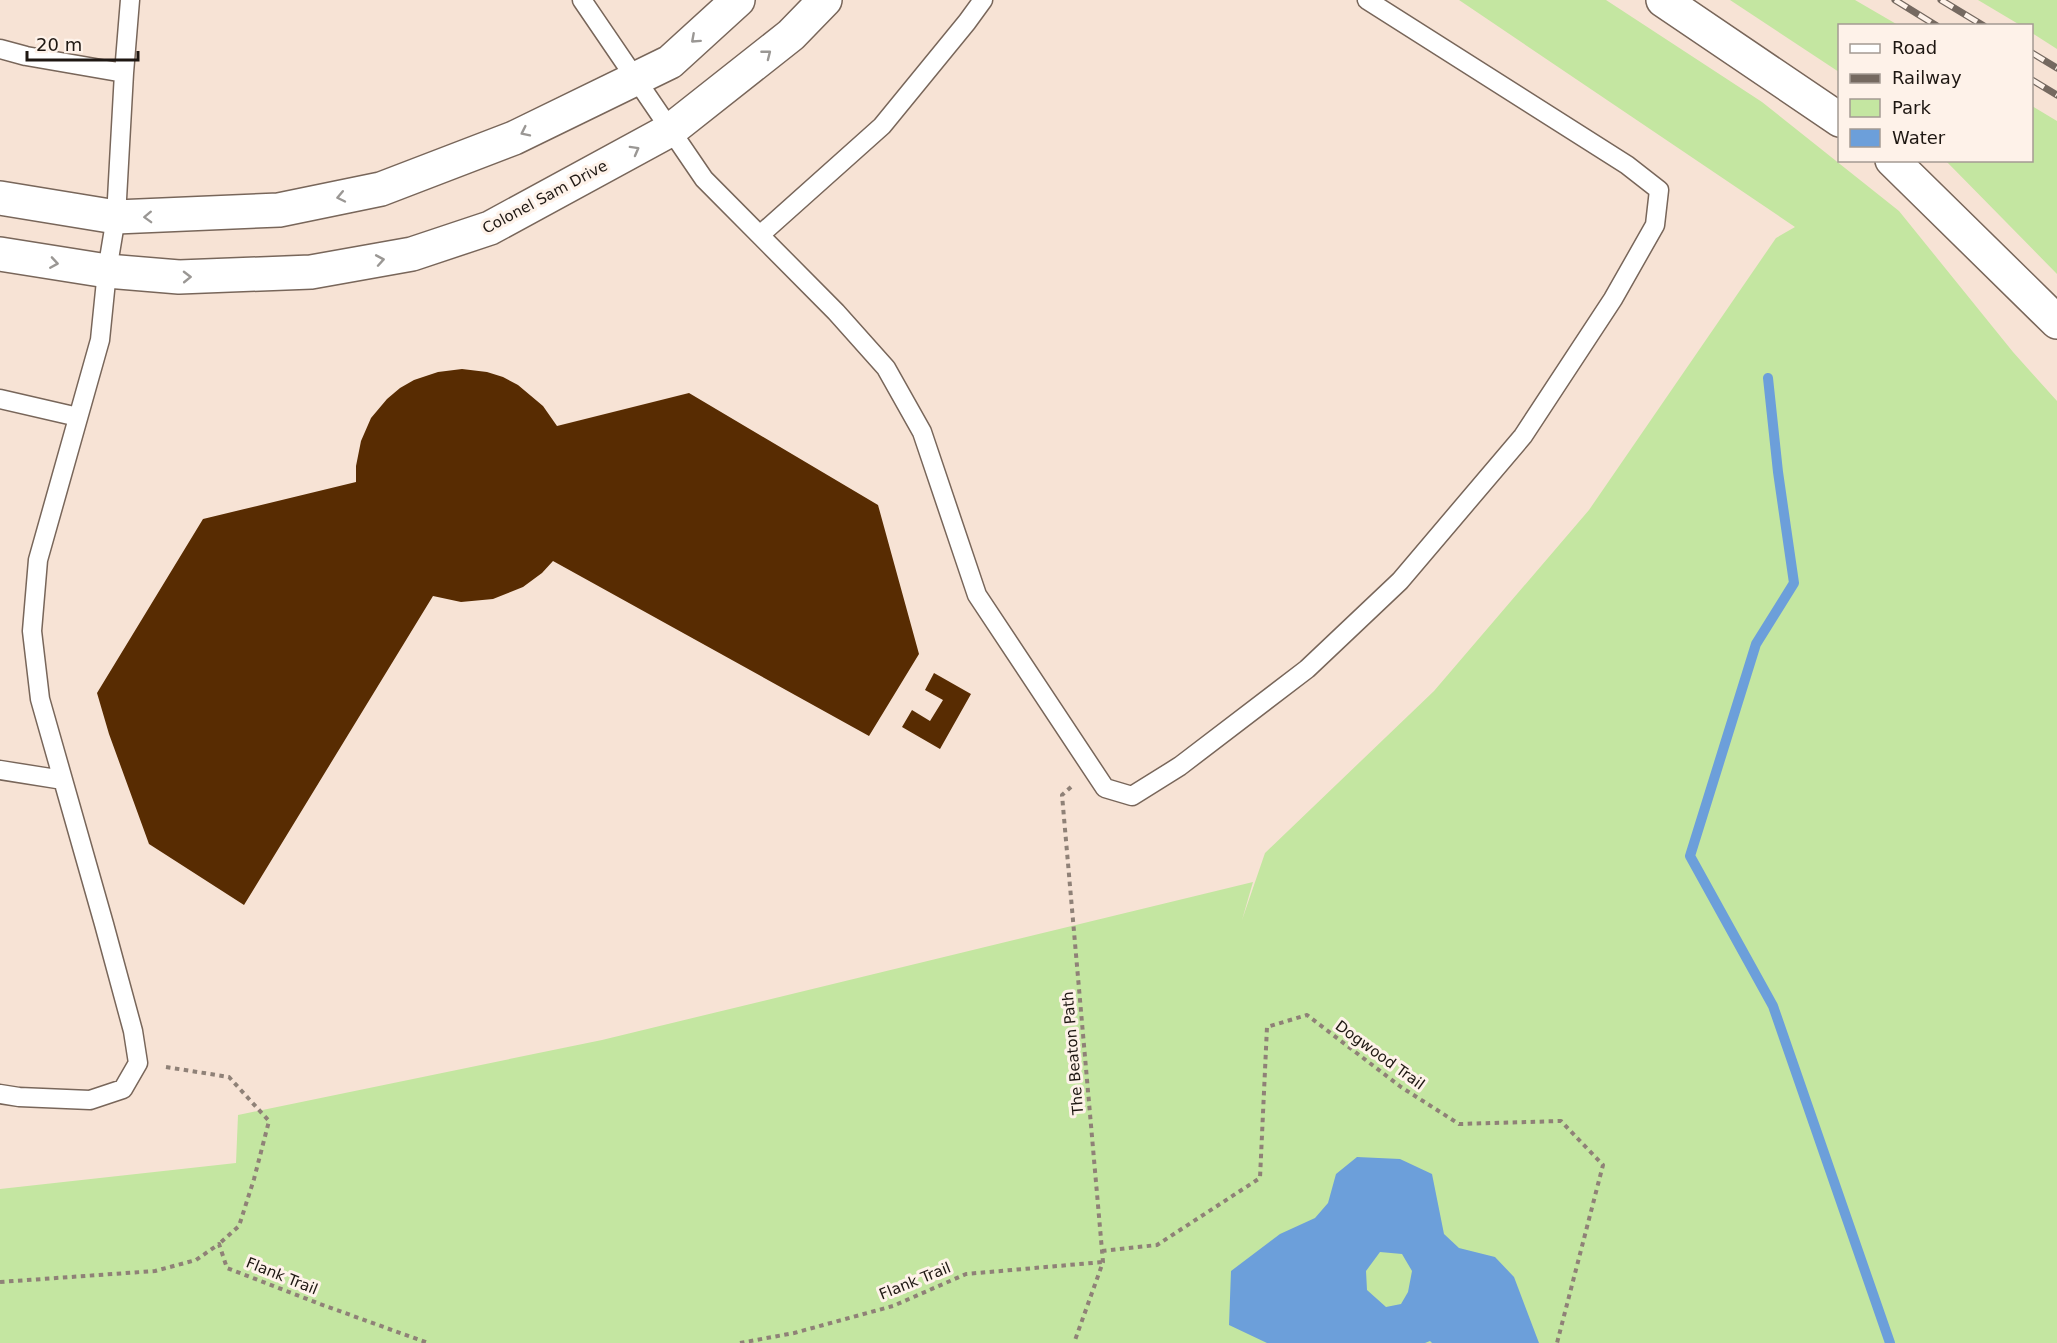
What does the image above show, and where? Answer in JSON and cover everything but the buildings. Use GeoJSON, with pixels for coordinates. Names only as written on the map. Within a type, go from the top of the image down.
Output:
{"type":"FeatureCollection","features":[{"type":"Feature","properties":{"kind":"street"},"geometry":{"type":"LineString","coordinates":[[0,198],[116,218],[279,210],[381,189],[514,138],[670,62],[738,0]]}},
{"type":"Feature","properties":{"kind":"street","name":"Colonel Sam Drive"},"geometry":{"type":"LineString","coordinates":[[0,254],[107,271],[179,278],[311,272],[412,254],[490,228],[672,129],[791,35],[825,0]]}},
{"type":"Feature","properties":{"kind":"street"},"geometry":{"type":"LineString","coordinates":[[1663,0],[1838,119]]}},
{"type":"Feature","properties":{"kind":"street"},"geometry":{"type":"LineString","coordinates":[[1894,162],[2057,322]]}},
{"type":"Feature","properties":{"kind":"lane"},"geometry":{"type":"LineString","coordinates":[[0,1094],[90,1100],[123,1089],[138,1063],[133,1031],[40,699],[32,631],[38,560],[100,340],[107,271],[116,218],[130,0]]}},
{"type":"Feature","properties":{"kind":"lane"},"geometry":{"type":"LineString","coordinates":[[582,0],[704,179],[836,312],[886,368],[922,432],[977,596],[1105,788],[1132,796],[1180,766],[1307,669],[1400,581],[1523,436],[1613,299],[1655,225],[1659,190],[1627,165],[1367,0]]}},
{"type":"Feature","properties":{"kind":"lane"},"geometry":{"type":"LineString","coordinates":[[760,235],[882,126],[983,0]]}},
{"type":"Feature","properties":{"kind":"lane"},"geometry":{"type":"LineString","coordinates":[[0,49],[26,56],[124,73]]}},
{"type":"Feature","properties":{"kind":"lane"},"geometry":{"type":"LineString","coordinates":[[0,399],[78,417]]}},
{"type":"Feature","properties":{"kind":"lane"},"geometry":{"type":"LineString","coordinates":[[0,770],[63,780]]}},
{"type":"Feature","properties":{"kind":"path","name":"The Beaton Path"},"geometry":{"type":"LineString","coordinates":[[1074,1343],[1103,1262],[1062,795],[1092,768]]}},
{"type":"Feature","properties":{"kind":"path","name":"Dogwood Trail"},"geometry":{"type":"LineString","coordinates":[[1102,1251],[1157,1245],[1260,1178],[1267,1027],[1307,1015],[1401,1088],[1459,1124],[1561,1120],[1603,1165],[1557,1343]]}},
{"type":"Feature","properties":{"kind":"path"},"geometry":{"type":"LineString","coordinates":[[0,1282],[155,1271],[195,1260],[219,1244],[238,1226],[254,1179],[269,1120],[229,1077],[138,1063]]}},
{"type":"Feature","properties":{"kind":"path","name":"Flank Trail"},"geometry":{"type":"LineString","coordinates":[[219,1244],[227,1268],[428,1343]]}},
{"type":"Feature","properties":{"kind":"path","name":"Flank Trail"},"geometry":{"type":"LineString","coordinates":[[740,1343],[794,1332],[893,1306],[966,1274],[1103,1262]]}},
{"type":"Feature","properties":{"kind":"green space"},"geometry":{"type":"Polygon","coordinates":[[[1459,0],[1606,0],[1762,102],[1899,211],[2013,352],[2057,401],[2057,1343],[0,1343],[0,1189],[236,1163],[238,1115],[602,1040],[1253,882],[1242,920],[1265,853],[1434,691],[1589,510],[1776,238],[1795,227],[1459,0]]]}},
{"type":"Feature","properties":{"kind":"green space"},"geometry":{"type":"Polygon","coordinates":[[[1730,0],[1855,0],[1896,24],[1838,24],[1838,71],[1730,0]]]}},
{"type":"Feature","properties":{"kind":"green space"},"geometry":{"type":"Polygon","coordinates":[[[1978,0],[2057,0],[2057,49],[2033,34],[2033,24],[2018,24],[1978,0]]]}},
{"type":"Feature","properties":{"kind":"green space"},"geometry":{"type":"Polygon","coordinates":[[[2033,107],[2057,121],[2057,274],[1947,162],[2033,162],[2033,107]]]}},
{"type":"Feature","properties":{"kind":"water"},"geometry":{"type":"Polygon","coordinates":[[[1357,1157],[1400,1159],[1432,1174],[1444,1234],[1459,1248],[1495,1257],[1514,1277],[1539,1343],[1432,1343],[1430,1341],[1425,1343],[1267,1343],[1229,1325],[1231,1271],[1280,1234],[1315,1218],[1328,1203],[1336,1174],[1357,1157]],[[1380,1252],[1366,1271],[1367,1290],[1386,1307],[1401,1304],[1408,1292],[1412,1271],[1402,1254],[1380,1252]]]}},
{"type":"Feature","properties":{"kind":"waterway"},"geometry":{"type":"LineString","coordinates":[[1768,378],[1778,472],[1794,583],[1756,644],[1690,856],[1773,1006],[1890,1343]]}},
{"type":"Feature","properties":{"kind":"railway"},"geometry":{"type":"LineString","coordinates":[[1895,0],[1934,24]]}},
{"type":"Feature","properties":{"kind":"railway"},"geometry":{"type":"LineString","coordinates":[[1941,0],[1981,24]]}},
{"type":"Feature","properties":{"kind":"railway"},"geometry":{"type":"LineString","coordinates":[[2033,54],[2057,68]]}},
{"type":"Feature","properties":{"kind":"railway"},"geometry":{"type":"LineString","coordinates":[[2033,81],[2057,95]]}}]}
